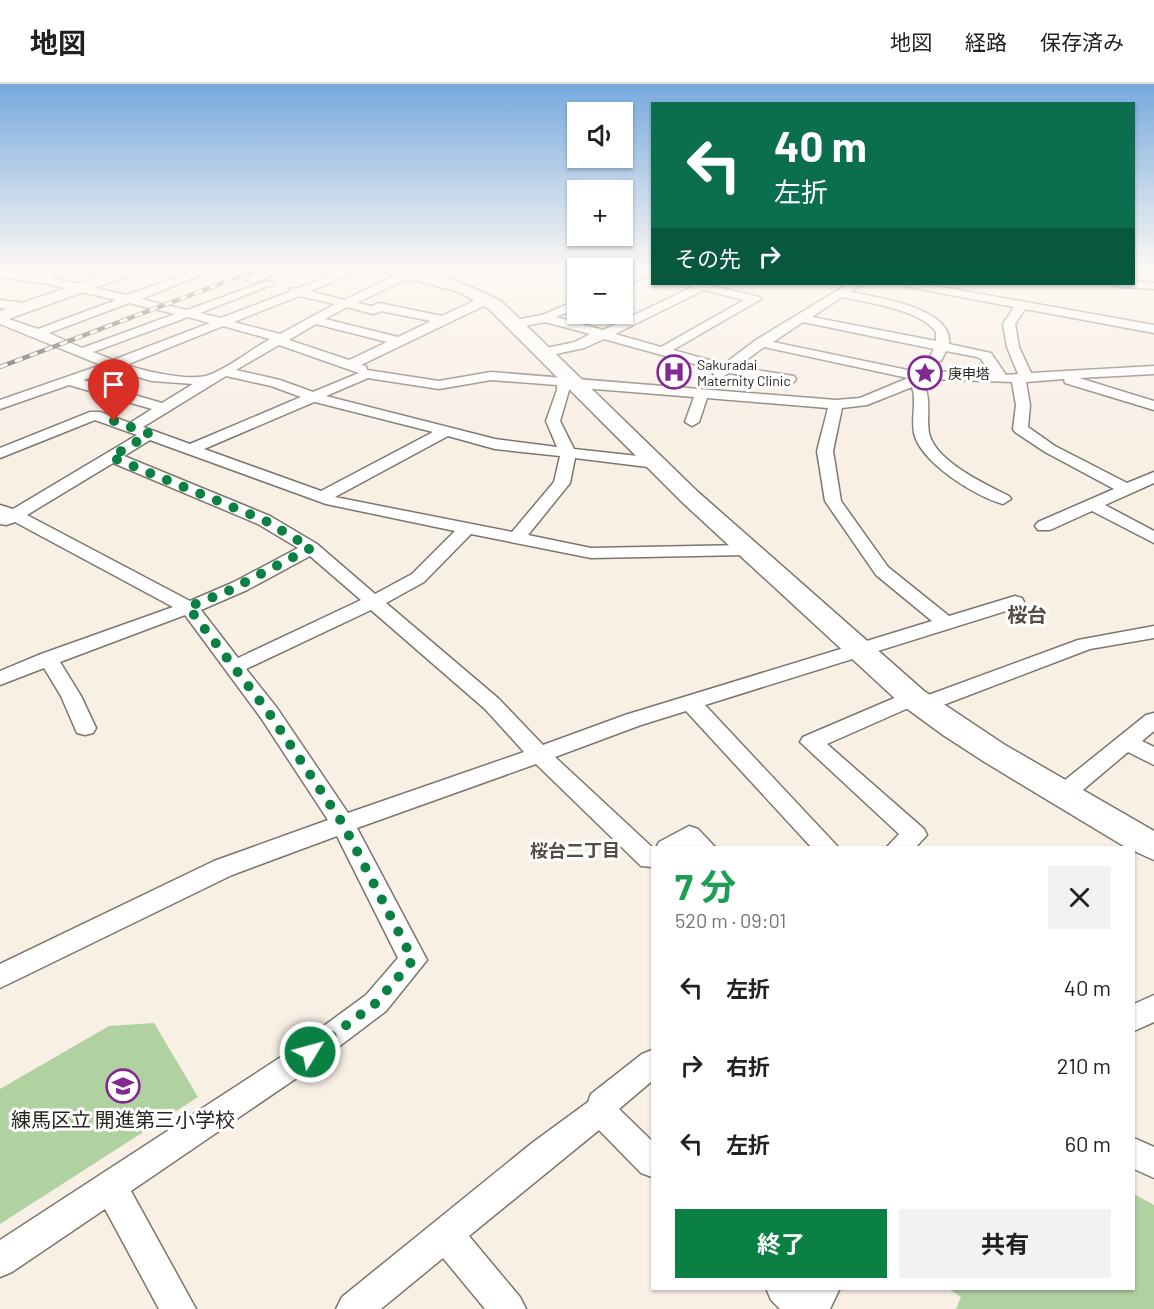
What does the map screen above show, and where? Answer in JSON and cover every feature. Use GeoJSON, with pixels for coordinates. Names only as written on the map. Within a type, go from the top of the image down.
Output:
{"type":"FeatureCollection","features":[{"type":"Feature","properties":{"kind":"street"},"geometry":{"type":"LineString","coordinates":[[14,324],[111,366],[164,380],[181,382],[210,380]]}},
{"type":"Feature","properties":{"kind":"street"},"geometry":{"type":"LineString","coordinates":[[38,333],[62,324]]}},
{"type":"Feature","properties":{"kind":"street"},"geometry":{"type":"LineString","coordinates":[[81,352],[161,324]]}},
{"type":"Feature","properties":{"kind":"street"},"geometry":{"type":"LineString","coordinates":[[0,405],[111,366],[218,324]]}},
{"type":"Feature","properties":{"kind":"street"},"geometry":{"type":"LineString","coordinates":[[231,324],[350,364],[368,371],[367,374]]}},
{"type":"Feature","properties":{"kind":"street"},"geometry":{"type":"LineString","coordinates":[[133,428],[210,380],[310,324]]}},
{"type":"Feature","properties":{"kind":"street"},"geometry":{"type":"LineString","coordinates":[[329,324],[400,342]]}},
{"type":"Feature","properties":{"kind":"street"},"geometry":{"type":"LineString","coordinates":[[350,364],[434,324]]}},
{"type":"Feature","properties":{"kind":"street"},"geometry":{"type":"LineString","coordinates":[[514,324],[568,382],[746,550],[918,701],[994,753],[1154,847]]}},
{"type":"Feature","properties":{"kind":"street"},"geometry":{"type":"LineString","coordinates":[[566,324],[726,369],[789,379]]}},
{"type":"Feature","properties":{"kind":"street"},"geometry":{"type":"LineString","coordinates":[[542,353],[579,345],[624,324]]}},
{"type":"Feature","properties":{"kind":"street"},"geometry":{"type":"LineString","coordinates":[[662,351],[710,324]]}},
{"type":"Feature","properties":{"kind":"street"},"geometry":{"type":"LineString","coordinates":[[692,422],[700,393],[726,369],[791,324]]}},
{"type":"Feature","properties":{"kind":"street"},"geometry":{"type":"LineString","coordinates":[[831,324],[986,356],[1015,378]]}},
{"type":"Feature","properties":{"kind":"street"},"geometry":{"type":"LineString","coordinates":[[850,361],[893,324]]}},
{"type":"Feature","properties":{"kind":"street"},"geometry":{"type":"LineString","coordinates":[[191,449],[367,374],[439,385],[491,376],[836,404],[862,402],[922,377],[942,347],[943,333],[936,324]]}},
{"type":"Feature","properties":{"kind":"street"},"geometry":{"type":"LineString","coordinates":[[1009,324],[1015,378],[1023,405],[1020,429],[1050,449],[1127,489]]}},
{"type":"Feature","properties":{"kind":"street"},"geometry":{"type":"LineString","coordinates":[[1127,324],[1154,329]]}},
{"type":"Feature","properties":{"kind":"street"},"geometry":{"type":"LineString","coordinates":[[761,344],[922,377],[1015,378],[1154,370]]}},
{"type":"Feature","properties":{"kind":"street"},"geometry":{"type":"LineString","coordinates":[[224,372],[495,444],[656,464]]}},
{"type":"Feature","properties":{"kind":"street"},"geometry":{"type":"LineString","coordinates":[[1049,375],[1154,406]]}},
{"type":"Feature","properties":{"kind":"street"},"geometry":{"type":"LineString","coordinates":[[922,377],[922,433],[926,446],[980,488],[1003,499]]}},
{"type":"Feature","properties":{"kind":"street"},"geometry":{"type":"LineString","coordinates":[[66,380],[164,408]]}},
{"type":"Feature","properties":{"kind":"street"},"geometry":{"type":"LineString","coordinates":[[516,538],[562,483],[568,453],[553,421],[568,382]]}},
{"type":"Feature","properties":{"kind":"street"},"geometry":{"type":"LineString","coordinates":[[836,404],[825,451],[833,501],[882,572],[945,622]]}},
{"type":"Feature","properties":{"kind":"street"},"geometry":{"type":"LineString","coordinates":[[0,453],[95,415],[322,497],[467,528],[591,553],[746,550]]}},
{"type":"Feature","properties":{"kind":"street"},"geometry":{"type":"LineString","coordinates":[[322,497],[445,432]]}},
{"type":"Feature","properties":{"kind":"street"},"geometry":{"type":"LineString","coordinates":[[5,516],[150,434]]}},
{"type":"Feature","properties":{"kind":"street"},"geometry":{"type":"LineString","coordinates":[[111,457],[264,520],[311,548],[492,704],[538,754],[651,858]]}},
{"type":"Feature","properties":{"kind":"street"},"geometry":{"type":"LineString","coordinates":[[1044,526],[1154,477]]}},
{"type":"Feature","properties":{"kind":"street"},"geometry":{"type":"LineString","coordinates":[[1093,505],[1154,538]]}},
{"type":"Feature","properties":{"kind":"street"},"geometry":{"type":"LineString","coordinates":[[0,1260],[294,1064],[376,1003],[413,960],[343,824],[269,713],[188,607],[5,516]]}},
{"type":"Feature","properties":{"kind":"street"},"geometry":{"type":"LineString","coordinates":[[234,667],[418,578],[467,528]]}},
{"type":"Feature","properties":{"kind":"street"},"geometry":{"type":"LineString","coordinates":[[0,679],[48,658],[226,592],[311,548]]}},
{"type":"Feature","properties":{"kind":"street"},"geometry":{"type":"LineString","coordinates":[[0,977],[44,953],[194,881],[343,824],[439,792],[633,720],[692,704],[945,622],[1015,602]]}},
{"type":"Feature","properties":{"kind":"street"},"geometry":{"type":"LineString","coordinates":[[911,845],[915,835],[811,742],[918,701],[1084,644],[1154,632]]}},
{"type":"Feature","properties":{"kind":"street"},"geometry":{"type":"LineString","coordinates":[[48,658],[71,696],[85,728]]}},
{"type":"Feature","properties":{"kind":"street"},"geometry":{"type":"LineString","coordinates":[[692,704],[825,846]]}},
{"type":"Feature","properties":{"kind":"street"},"geometry":{"type":"LineString","coordinates":[[1063,794],[1154,720]]}},
{"type":"Feature","properties":{"kind":"street"},"geometry":{"type":"LineString","coordinates":[[1127,742],[1154,757]]}},
{"type":"Feature","properties":{"kind":"street"},"geometry":{"type":"LineString","coordinates":[[671,846],[689,835],[702,846]]}},
{"type":"Feature","properties":{"kind":"street"},"geometry":{"type":"LineString","coordinates":[[354,1309],[600,1111],[602,1104],[651,1064]]}},
{"type":"Feature","properties":{"kind":"street"},"geometry":{"type":"LineString","coordinates":[[600,1111],[651,1161]]}},
{"type":"Feature","properties":{"kind":"street"},"geometry":{"type":"LineString","coordinates":[[1135,1154],[1154,1163]]}},
{"type":"Feature","properties":{"kind":"street"},"geometry":{"type":"LineString","coordinates":[[111,1188],[178,1309]]}},
{"type":"Feature","properties":{"kind":"street"},"geometry":{"type":"LineString","coordinates":[[446,1235],[508,1309]]}},
{"type":"Feature","properties":{"kind":"street"},"geometry":{"type":"LineString","coordinates":[[785,1290],[807,1309],[821,1290]]}},
{"type":"Feature","properties":{"kind":"green space"},"geometry":{"type":"Polygon","coordinates":[[[154,1023],[198,1097],[0,1224],[0,1089],[109,1026],[154,1023]]]}},
{"type":"Feature","properties":{"kind":"green space"},"geometry":{"type":"Polygon","coordinates":[[[1135,1195],[1154,1205],[1154,1309],[956,1309],[961,1297],[950,1290],[1135,1290],[1135,1195]]]}},
{"type":"Feature","properties":{"kind":"railway"},"geometry":{"type":"LineString","coordinates":[[0,367],[114,324]]}},
{"type":"Feature","properties":{"kind":"place","name":"Sakuradai Maternity Clinic"},"geometry":{"type":"Point","coordinates":[674,372]}},
{"type":"Feature","properties":{"kind":"place","name":"庚申塔"},"geometry":{"type":"Point","coordinates":[925,373]}},
{"type":"Feature","properties":{"kind":"place","name":"練馬区立 開進第三小学校"},"geometry":{"type":"Point","coordinates":[123,1086]}},
{"type":"Feature","properties":{"kind":"district","name":"桜台"},"geometry":{"type":"Point","coordinates":[1027,614]}},
{"type":"Feature","properties":{"kind":"district","name":"桜台二丁目"},"geometry":{"type":"Point","coordinates":[575,850]}},
{"type":"Feature","properties":{"kind":"route"},"geometry":{"type":"LineString","coordinates":[[114,421],[150,434],[111,457],[264,520],[311,548],[226,592],[188,607],[269,713],[343,824],[409,948],[413,960],[376,1003],[310,1052]]}}]}
